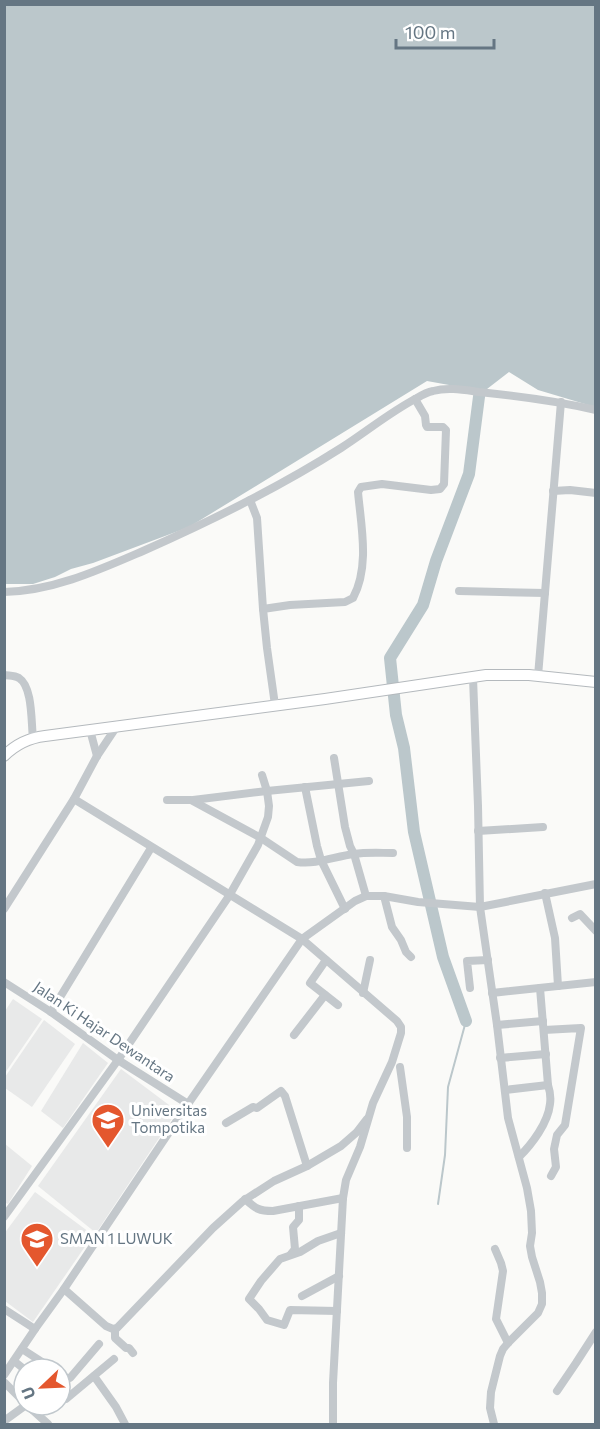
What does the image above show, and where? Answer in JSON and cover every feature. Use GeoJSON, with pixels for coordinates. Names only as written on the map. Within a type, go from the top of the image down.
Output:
{"type":"FeatureCollection","features":[{"type":"Feature","properties":{"kind":"highway"},"geometry":{"type":"LineString","coordinates":[[4,756],[18,744],[33,738],[473,678],[499,675],[538,676],[596,682]]}},
{"type":"Feature","properties":{"kind":"street"},"geometry":{"type":"LineString","coordinates":[[4,592],[31,591],[84,575],[189,531],[250,500],[341,448],[395,411],[434,390],[491,393],[561,402],[596,410]]}},
{"type":"Feature","properties":{"kind":"street"},"geometry":{"type":"LineString","coordinates":[[263,609],[345,602],[353,598],[362,565],[363,550],[358,492],[361,487],[382,484],[431,490],[443,487],[446,430],[443,427],[427,427],[425,416],[415,399]]}},
{"type":"Feature","properties":{"kind":"street"},"geometry":{"type":"LineString","coordinates":[[538,676],[561,402]]}},
{"type":"Feature","properties":{"kind":"street"},"geometry":{"type":"LineString","coordinates":[[553,491],[596,493]]}},
{"type":"Feature","properties":{"kind":"street"},"geometry":{"type":"LineString","coordinates":[[250,500],[257,518],[263,609],[275,705]]}},
{"type":"Feature","properties":{"kind":"street"},"geometry":{"type":"LineString","coordinates":[[459,591],[545,593]]}},
{"type":"Feature","properties":{"kind":"street"},"geometry":{"type":"LineString","coordinates":[[4,675],[15,676],[25,685],[33,738]]}},
{"type":"Feature","properties":{"kind":"street"},"geometry":{"type":"LineString","coordinates":[[473,678],[480,907],[508,1118],[527,1188],[531,1211],[530,1246],[540,1282],[542,1304],[538,1313],[508,1343],[500,1356],[491,1392],[490,1408],[494,1425]]}},
{"type":"Feature","properties":{"kind":"street"},"geometry":{"type":"LineString","coordinates":[[4,909],[117,726]]}},
{"type":"Feature","properties":{"kind":"street"},"geometry":{"type":"LineString","coordinates":[[90,730],[97,756]]}},
{"type":"Feature","properties":{"kind":"street"},"geometry":{"type":"LineString","coordinates":[[334,758],[349,841],[366,896]]}},
{"type":"Feature","properties":{"kind":"street"},"geometry":{"type":"LineString","coordinates":[[4,1217],[118,1060],[229,896],[261,838],[268,816],[267,790],[262,775]]}},
{"type":"Feature","properties":{"kind":"street"},"geometry":{"type":"LineString","coordinates":[[167,800],[191,800],[267,790],[369,781]]}},
{"type":"Feature","properties":{"kind":"street"},"geometry":{"type":"LineString","coordinates":[[305,787],[321,860],[345,909]]}},
{"type":"Feature","properties":{"kind":"street"},"geometry":{"type":"LineString","coordinates":[[74,799],[302,939],[400,1024],[401,1033],[390,1066],[377,1092],[360,1148],[346,1180],[343,1198],[333,1383],[333,1425]]}},
{"type":"Feature","properties":{"kind":"street"},"geometry":{"type":"LineString","coordinates":[[191,800],[261,838],[297,862],[354,854],[393,853]]}},
{"type":"Feature","properties":{"kind":"street"},"geometry":{"type":"LineString","coordinates":[[478,831],[543,827]]}},
{"type":"Feature","properties":{"kind":"street"},"geometry":{"type":"LineString","coordinates":[[51,1012],[151,848]]}},
{"type":"Feature","properties":{"kind":"street"},"geometry":{"type":"LineString","coordinates":[[17,1357],[302,939],[355,901],[366,896],[480,907],[596,884]]}},
{"type":"Feature","properties":{"kind":"street"},"geometry":{"type":"LineString","coordinates":[[545,893],[555,938],[558,986]]}},
{"type":"Feature","properties":{"kind":"street"},"geometry":{"type":"LineString","coordinates":[[384,896],[392,927],[411,957]]}},
{"type":"Feature","properties":{"kind":"street"},"geometry":{"type":"LineString","coordinates":[[572,918],[580,914],[596,931]]}},
{"type":"Feature","properties":{"kind":"street"},"geometry":{"type":"LineString","coordinates":[[326,960],[310,983],[338,1005]]}},
{"type":"Feature","properties":{"kind":"street"},"geometry":{"type":"LineString","coordinates":[[363,993],[370,960]]}},
{"type":"Feature","properties":{"kind":"street"},"geometry":{"type":"LineString","coordinates":[[471,988],[466,961],[488,960]]}},
{"type":"Feature","properties":{"kind":"street","name":"Jalan Ki Hajar Dewantara"},"geometry":{"type":"LineString","coordinates":[[4,981],[118,1060],[188,1104]]}},
{"type":"Feature","properties":{"kind":"street"},"geometry":{"type":"LineString","coordinates":[[492,993],[596,982]]}},
{"type":"Feature","properties":{"kind":"street"},"geometry":{"type":"LineString","coordinates":[[519,1157],[533,1141],[548,1115],[551,1101],[540,988]]}},
{"type":"Feature","properties":{"kind":"street"},"geometry":{"type":"LineString","coordinates":[[294,1035],[325,995]]}},
{"type":"Feature","properties":{"kind":"street"},"geometry":{"type":"LineString","coordinates":[[497,1025],[543,1021]]}},
{"type":"Feature","properties":{"kind":"street"},"geometry":{"type":"LineString","coordinates":[[544,1030],[581,1028],[565,1125],[556,1135],[554,1149],[556,1167],[551,1176]]}},
{"type":"Feature","properties":{"kind":"street"},"geometry":{"type":"LineString","coordinates":[[500,1058],[546,1054]]}},
{"type":"Feature","properties":{"kind":"street"},"geometry":{"type":"LineString","coordinates":[[390,1066],[404,1068],[407,1148]]}},
{"type":"Feature","properties":{"kind":"street"},"geometry":{"type":"LineString","coordinates":[[505,1090],[548,1085]]}},
{"type":"Feature","properties":{"kind":"street"},"geometry":{"type":"LineString","coordinates":[[226,1123],[253,1107],[257,1108],[281,1091],[285,1096],[307,1166]]}},
{"type":"Feature","properties":{"kind":"street"},"geometry":{"type":"LineString","coordinates":[[133,1353],[115,1338],[115,1329],[213,1228],[246,1199],[274,1180],[307,1166],[341,1146],[368,1118]]}},
{"type":"Feature","properties":{"kind":"street"},"geometry":{"type":"LineString","coordinates":[[246,1199],[256,1209],[273,1211],[343,1198]]}},
{"type":"Feature","properties":{"kind":"street"},"geometry":{"type":"LineString","coordinates":[[289,1256],[296,1249],[293,1227],[299,1220],[298,1206]]}},
{"type":"Feature","properties":{"kind":"street"},"geometry":{"type":"LineString","coordinates":[[337,1311],[290,1310],[284,1325],[267,1320],[260,1308],[249,1299],[280,1259],[341,1233]]}},
{"type":"Feature","properties":{"kind":"street"},"geometry":{"type":"LineString","coordinates":[[495,1249],[503,1271],[496,1320],[508,1343]]}},
{"type":"Feature","properties":{"kind":"street"},"geometry":{"type":"LineString","coordinates":[[302,1296],[339,1276]]}},
{"type":"Feature","properties":{"kind":"street"},"geometry":{"type":"LineString","coordinates":[[64,1289],[106,1326],[115,1329]]}},
{"type":"Feature","properties":{"kind":"street"},"geometry":{"type":"LineString","coordinates":[[4,1309],[35,1329]]}},
{"type":"Feature","properties":{"kind":"street"},"geometry":{"type":"LineString","coordinates":[[557,1391],[596,1332]]}},
{"type":"Feature","properties":{"kind":"street"},"geometry":{"type":"LineString","coordinates":[[72,1376],[99,1344]]}},
{"type":"Feature","properties":{"kind":"street"},"geometry":{"type":"LineString","coordinates":[[22,1349],[34,1357]]}},
{"type":"Feature","properties":{"kind":"street"},"geometry":{"type":"LineString","coordinates":[[72,1393],[114,1359]]}},
{"type":"Feature","properties":{"kind":"street"},"geometry":{"type":"LineString","coordinates":[[94,1376],[116,1407],[125,1425]]}},
{"type":"Feature","properties":{"kind":"shaded area"},"geometry":{"type":"Polygon","coordinates":[[[5,5],[595,5],[595,407],[538,390],[509,372],[487,389],[471,389],[427,381],[189,527],[33,584],[5,584],[5,5]]]}},
{"type":"Feature","properties":{"kind":"shaded area"},"geometry":{"type":"Polygon","coordinates":[[[13,999],[42,1019],[5,1073],[5,1011],[13,999]]]}},
{"type":"Feature","properties":{"kind":"shaded area"},"geometry":{"type":"Polygon","coordinates":[[[44,1020],[75,1044],[32,1107],[5,1088],[5,1077],[44,1020]]]}},
{"type":"Feature","properties":{"kind":"shaded area"},"geometry":{"type":"Polygon","coordinates":[[[83,1043],[108,1063],[63,1128],[41,1111],[83,1043]]]}},
{"type":"Feature","properties":{"kind":"shaded area","name":"Universitas Tompotika"},"geometry":{"type":"Polygon","coordinates":[[[121,1069],[177,1111],[96,1233],[38,1186],[121,1069]]]}},
{"type":"Feature","properties":{"kind":"shaded area"},"geometry":{"type":"Polygon","coordinates":[[[5,1144],[32,1166],[8,1204],[4,1202],[5,1144]]]}},
{"type":"Feature","properties":{"kind":"shaded area","name":"SMAN 1 LUWUK"},"geometry":{"type":"Polygon","coordinates":[[[35,1192],[93,1235],[33,1322],[5,1301],[4,1234],[35,1192]]]}},
{"type":"Feature","properties":{"kind":"waterway"},"geometry":{"type":"LineString","coordinates":[[466,1021],[443,957],[414,832],[404,748],[396,715],[390,658],[423,605],[436,561],[469,474],[480,389]]}},
{"type":"Feature","properties":{"kind":"waterway"},"geometry":{"type":"LineString","coordinates":[[438,1204],[445,1155],[448,1087],[466,1021]]}},
{"type":"Feature","properties":{"kind":"place","name":"Universitas Tompotika"},"geometry":{"type":"Point","coordinates":[108,1149]}},
{"type":"Feature","properties":{"kind":"place","name":"SMAN 1 LUWUK"},"geometry":{"type":"Point","coordinates":[37,1268]}}]}
